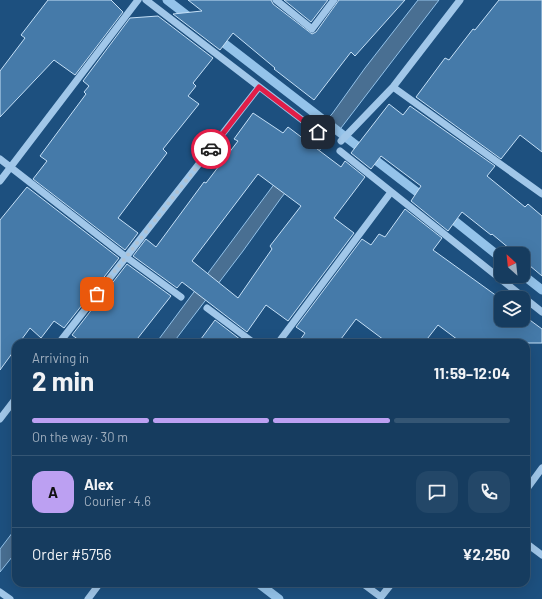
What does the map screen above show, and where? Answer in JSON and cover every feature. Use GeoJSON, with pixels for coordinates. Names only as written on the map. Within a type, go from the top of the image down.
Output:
{"type":"FeatureCollection","features":[{"type":"Feature","properties":{"kind":"street"},"geometry":{"type":"LineString","coordinates":[[0,181],[138,0]]}},
{"type":"Feature","properties":{"kind":"street"},"geometry":{"type":"LineString","coordinates":[[146,0],[318,132]]}},
{"type":"Feature","properties":{"kind":"street"},"geometry":{"type":"LineString","coordinates":[[276,0],[312,29],[334,0]]}},
{"type":"Feature","properties":{"kind":"street"},"geometry":{"type":"LineString","coordinates":[[341,141],[393,86],[460,0]]}},
{"type":"Feature","properties":{"kind":"street"},"geometry":{"type":"LineString","coordinates":[[393,86],[542,194]]}},
{"type":"Feature","properties":{"kind":"street"},"geometry":{"type":"LineString","coordinates":[[62,339],[259,87]]}},
{"type":"Feature","properties":{"kind":"street"},"geometry":{"type":"LineString","coordinates":[[340,151],[542,312]]}},
{"type":"Feature","properties":{"kind":"street"},"geometry":{"type":"LineString","coordinates":[[0,160],[180,297]]}},
{"type":"Feature","properties":{"kind":"street"},"geometry":{"type":"LineString","coordinates":[[281,339],[391,192]]}},
{"type":"Feature","properties":{"kind":"street"},"geometry":{"type":"LineString","coordinates":[[207,308],[249,339]]}},
{"type":"Feature","properties":{"kind":"street"},"geometry":{"type":"LineString","coordinates":[[0,419],[12,403]]}},
{"type":"Feature","properties":{"kind":"street"},"geometry":{"type":"LineString","coordinates":[[530,484],[542,468]]}},
{"type":"Feature","properties":{"kind":"street"},"geometry":{"type":"LineString","coordinates":[[530,546],[542,555]]}},
{"type":"Feature","properties":{"kind":"street"},"geometry":{"type":"LineString","coordinates":[[88,599],[97,587]]}},
{"type":"Feature","properties":{"kind":"street"},"geometry":{"type":"LineString","coordinates":[[367,587],[381,597],[389,587]]}},
{"type":"Feature","properties":{"kind":"street"},"geometry":{"type":"LineString","coordinates":[[0,592],[10,599]]}},
{"type":"Feature","properties":{"kind":"water"},"geometry":{"type":"Polygon","coordinates":[[[418,0],[439,0],[341,128],[323,146],[281,198],[176,339],[159,339],[307,140],[332,114],[365,68],[418,0]]]}},
{"type":"Feature","properties":{"kind":"water"},"geometry":{"type":"Polygon","coordinates":[[[12,533],[12,557],[0,572],[0,549],[12,533]]]}},
{"type":"Feature","properties":{"kind":"building"},"geometry":{"type":"Polygon","coordinates":[[[48,0],[111,0],[123,12],[75,75],[54,60],[0,117],[0,71],[25,38],[21,35],[48,0]]]}},
{"type":"Feature","properties":{"kind":"building"},"geometry":{"type":"Polygon","coordinates":[[[188,0],[271,0],[273,4],[312,34],[316,32],[339,0],[405,0],[355,56],[351,52],[314,100],[274,69],[275,68],[233,33],[220,50],[173,14],[202,11],[188,0]]]}},
{"type":"Feature","properties":{"kind":"building"},"geometry":{"type":"Polygon","coordinates":[[[284,0],[328,0],[311,22],[284,0]]]}},
{"type":"Feature","properties":{"kind":"building"},"geometry":{"type":"Polygon","coordinates":[[[499,0],[542,0],[542,152],[520,135],[501,159],[416,97],[445,58],[449,60],[473,29],[475,30],[499,0]]]}},
{"type":"Feature","properties":{"kind":"building"},"geometry":{"type":"Polygon","coordinates":[[[158,16],[213,58],[193,83],[196,86],[188,96],[199,104],[163,149],[167,153],[118,218],[138,233],[125,250],[33,179],[47,161],[40,156],[86,94],[84,92],[89,86],[83,81],[130,18],[158,16]]]}},
{"type":"Feature","properties":{"kind":"building"},"geometry":{"type":"Polygon","coordinates":[[[389,104],[403,115],[410,106],[495,166],[487,176],[525,207],[528,204],[542,216],[542,276],[530,266],[530,247],[508,247],[462,212],[448,231],[411,201],[421,186],[381,156],[371,169],[351,153],[389,104]]]}},
{"type":"Feature","properties":{"kind":"building"},"geometry":{"type":"Polygon","coordinates":[[[253,113],[283,133],[288,127],[341,167],[345,161],[365,177],[334,218],[354,233],[288,321],[266,305],[247,332],[182,282],[177,288],[133,256],[146,239],[156,247],[204,182],[206,183],[238,141],[234,139],[253,113]],[[258,174],[192,261],[238,298],[272,249],[270,246],[301,206],[258,174]]]}},
{"type":"Feature","properties":{"kind":"building"},"geometry":{"type":"Polygon","coordinates":[[[27,187],[119,258],[64,328],[54,321],[41,338],[30,328],[22,339],[12,339],[12,354],[0,370],[0,220],[27,187]]]}},
{"type":"Feature","properties":{"kind":"building"},"geometry":{"type":"Polygon","coordinates":[[[405,209],[442,238],[433,250],[494,294],[494,327],[530,327],[530,320],[542,329],[542,343],[530,343],[530,339],[457,339],[438,325],[427,339],[383,339],[356,319],[341,339],[301,339],[305,333],[296,327],[362,239],[371,245],[379,234],[385,237],[405,209]]]}},
{"type":"Feature","properties":{"kind":"building"},"geometry":{"type":"Polygon","coordinates":[[[127,264],[171,296],[137,339],[78,339],[72,335],[127,264]]]}},
{"type":"Feature","properties":{"kind":"building"},"geometry":{"type":"Polygon","coordinates":[[[215,320],[240,339],[201,339],[215,320]]]}},
{"type":"Feature","properties":{"kind":"waterway"},"geometry":{"type":"LineString","coordinates":[[167,0],[193,20]]}},
{"type":"Feature","properties":{"kind":"waterway"},"geometry":{"type":"LineString","coordinates":[[216,37],[426,199]]}},
{"type":"Feature","properties":{"kind":"waterway"},"geometry":{"type":"LineString","coordinates":[[446,214],[494,252]]}},
{"type":"Feature","properties":{"kind":"waterway"},"geometry":{"type":"LineString","coordinates":[[530,281],[542,290]]}},
{"type":"Feature","properties":{"kind":"waterway"},"geometry":{"type":"LineString","coordinates":[[263,587],[279,599]]}},
{"type":"Feature","properties":{"kind":"way so far"},"geometry":{"type":"LineString","coordinates":[[97,294],[211,149]]}},
{"type":"Feature","properties":{"kind":"route"},"geometry":{"type":"LineString","coordinates":[[211,149],[259,87],[318,132]]}}]}
